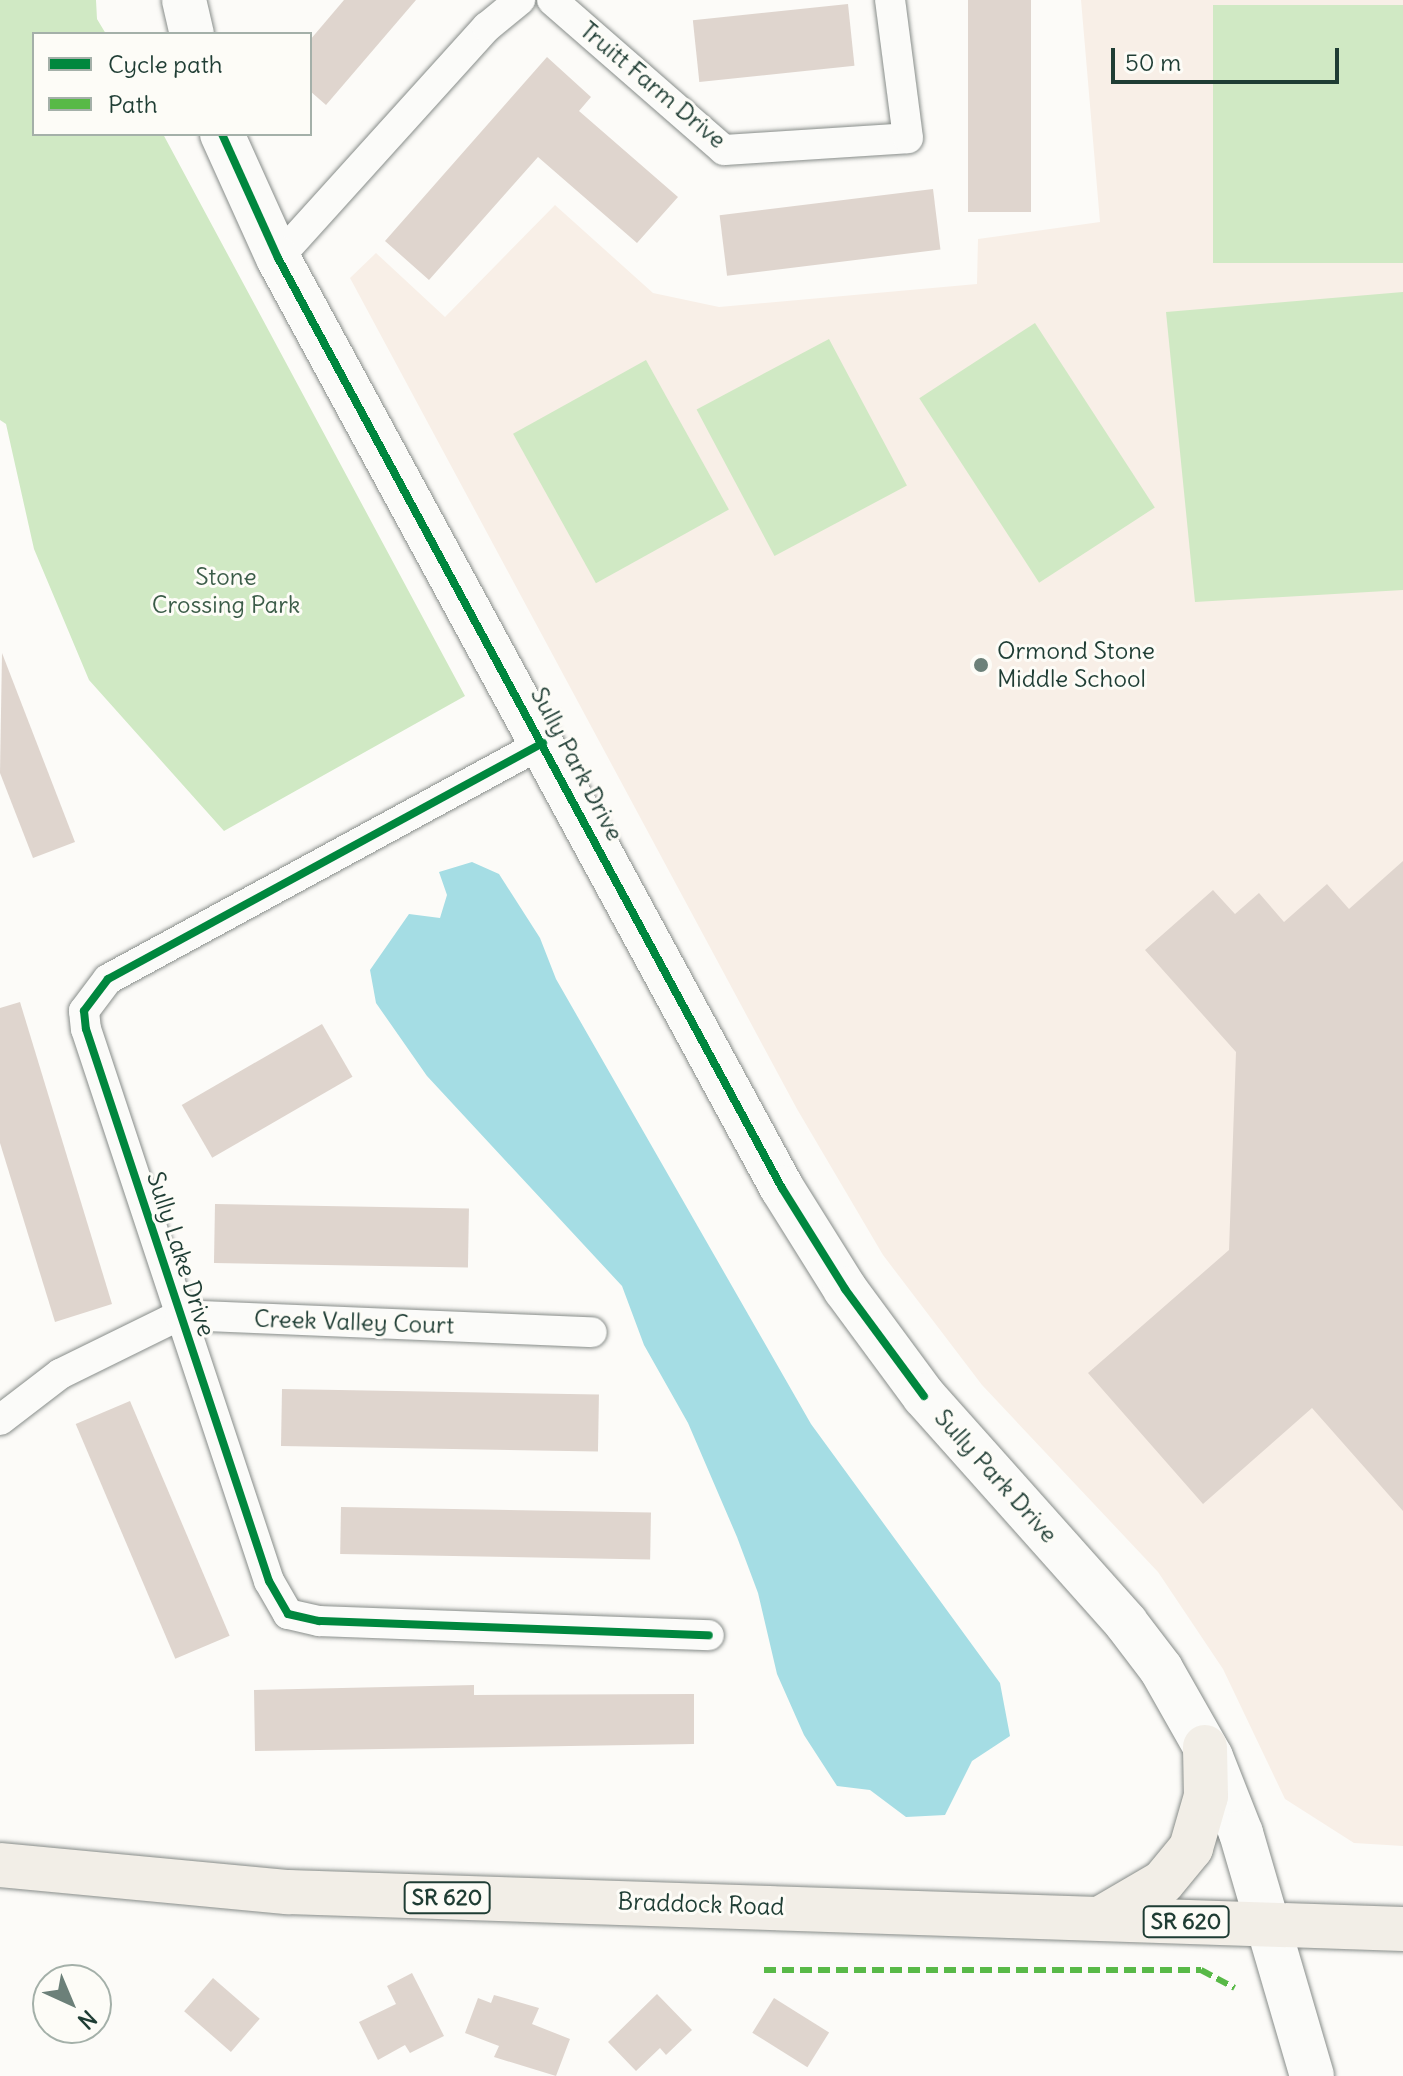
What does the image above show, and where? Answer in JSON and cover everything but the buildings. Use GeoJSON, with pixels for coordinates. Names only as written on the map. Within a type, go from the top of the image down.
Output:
{"type":"FeatureCollection","features":[{"type":"Feature","properties":{"kind":"main road"},"geometry":{"type":"LineString","coordinates":[[1103,1917],[1163,1882],[1187,1856],[1206,1796],[1205,1747]]}},
{"type":"Feature","properties":{"kind":"main road","name":"Braddock Road"},"geometry":{"type":"LineString","coordinates":[[0,1865],[75,1876],[288,1892],[1403,1929]]}},
{"type":"Feature","properties":{"kind":"street"},"geometry":{"type":"LineString","coordinates":[[184,0],[192,32]]}},
{"type":"Feature","properties":{"kind":"street"},"geometry":{"type":"LineString","coordinates":[[278,258],[487,27],[520,0]]}},
{"type":"Feature","properties":{"kind":"street","name":"Truitt Farm Drive"},"geometry":{"type":"LineString","coordinates":[[552,0],[724,150],[908,138],[890,0]]}},
{"type":"Feature","properties":{"kind":"street","name":"Sully Park Drive"},"geometry":{"type":"LineString","coordinates":[[223,136],[278,258],[782,1188],[845,1289],[967,1447],[1106,1597],[1161,1669],[1205,1747],[1241,1833],[1312,2076]]}},
{"type":"Feature","properties":{"kind":"street","name":"Sully Lake Drive"},"geometry":{"type":"LineString","coordinates":[[543,743],[108,979],[84,1011],[86,1029],[269,1581],[288,1614],[319,1621],[709,1635]]}},
{"type":"Feature","properties":{"kind":"street","name":"Creek Valley Court"},"geometry":{"type":"LineString","coordinates":[[0,1420],[60,1374],[180,1315],[592,1332]]}},
{"type":"Feature","properties":{"kind":"shaded area","name":"Ormond Stone Middle School"},"geometry":{"type":"Polygon","coordinates":[[[1081,0],[1403,0],[1403,1846],[1354,1843],[1285,1799],[1223,1669],[1158,1572],[982,1385],[883,1255],[797,1109],[350,278],[376,253],[445,317],[555,205],[653,293],[719,307],[977,284],[978,239],[1100,222],[1081,0]]]}},
{"type":"Feature","properties":{"kind":"green space","name":"Stone Crossing Park"},"geometry":{"type":"Polygon","coordinates":[[[0,0],[96,0],[97,19],[105,32],[32,32],[32,136],[164,136],[465,696],[224,831],[89,680],[34,549],[6,424],[0,420],[0,0]]]}},
{"type":"Feature","properties":{"kind":"green space"},"geometry":{"type":"Polygon","coordinates":[[[1213,5],[1403,5],[1403,263],[1213,263],[1213,5]]]}},
{"type":"Feature","properties":{"kind":"green space"},"geometry":{"type":"Polygon","coordinates":[[[1403,292],[1403,590],[1195,602],[1166,312],[1403,292]]]}},
{"type":"Feature","properties":{"kind":"green space"},"geometry":{"type":"Polygon","coordinates":[[[1035,323],[1155,508],[1039,583],[919,398],[1035,323]]]}},
{"type":"Feature","properties":{"kind":"green space"},"geometry":{"type":"Polygon","coordinates":[[[829,339],[907,486],[774,556],[697,409],[829,339]]]}},
{"type":"Feature","properties":{"kind":"green space"},"geometry":{"type":"Polygon","coordinates":[[[646,360],[729,510],[596,583],[513,434],[646,360]]]}},
{"type":"Feature","properties":{"kind":"water"},"geometry":{"type":"Polygon","coordinates":[[[472,862],[499,874],[540,938],[556,979],[811,1424],[1000,1683],[1010,1736],[972,1761],[945,1815],[906,1817],[870,1790],[837,1786],[804,1735],[777,1674],[758,1593],[737,1537],[688,1423],[644,1345],[622,1286],[427,1076],[376,1003],[370,970],[409,914],[440,918],[447,895],[439,872],[472,862]]]}},
{"type":"Feature","properties":{"kind":"marked path"},"geometry":{"type":"LineString","coordinates":[[764,1970],[1201,1970],[1235,1988]]}},
{"type":"Feature","properties":{"kind":"cycle path"},"geometry":{"type":"LineString","coordinates":[[223,136],[278,258],[782,1188],[845,1289],[924,1396]]}},
{"type":"Feature","properties":{"kind":"cycle path"},"geometry":{"type":"LineString","coordinates":[[543,743],[108,979],[84,1011],[86,1029],[269,1581],[288,1614],[319,1621],[709,1635]]}},
{"type":"Feature","properties":{"kind":"place","name":"Ormond Stone Middle School"},"geometry":{"type":"Point","coordinates":[981,665]}}]}
